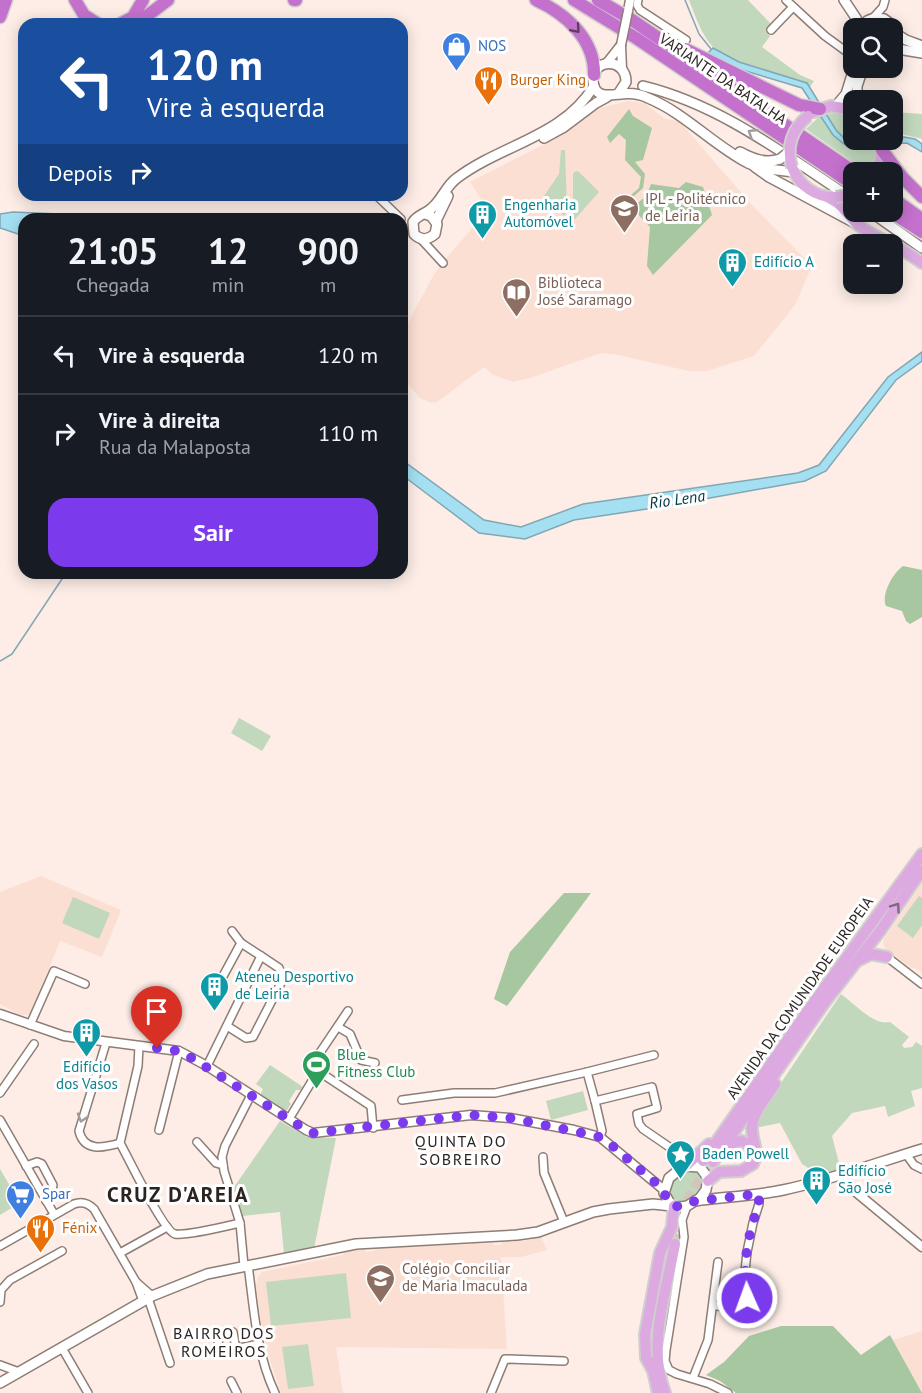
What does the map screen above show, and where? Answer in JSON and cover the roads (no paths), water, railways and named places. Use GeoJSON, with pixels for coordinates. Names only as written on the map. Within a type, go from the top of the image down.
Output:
{"type":"FeatureCollection","features":[{"type":"Feature","properties":{"kind":"highway"},"geometry":{"type":"LineString","coordinates":[[0,17],[6,0]]}},
{"type":"Feature","properties":{"kind":"highway"},"geometry":{"type":"LineString","coordinates":[[68,0],[78,18]]}},
{"type":"Feature","properties":{"kind":"highway"},"geometry":{"type":"LineString","coordinates":[[75,0],[84,15],[89,18]]}},
{"type":"Feature","properties":{"kind":"highway"},"geometry":{"type":"LineString","coordinates":[[131,18],[143,0]]}},
{"type":"Feature","properties":{"kind":"highway"},"geometry":{"type":"LineString","coordinates":[[144,18],[168,0]]}},
{"type":"Feature","properties":{"kind":"highway"},"geometry":{"type":"LineString","coordinates":[[536,0],[560,14],[582,36],[592,55],[594,80]]}},
{"type":"Feature","properties":{"kind":"highway","name":"VARIANTE DA BATALHA"},"geometry":{"type":"LineString","coordinates":[[574,0],[666,58],[843,178]]}},
{"type":"Feature","properties":{"kind":"highway","name":"VARIANTE DA BATALHA"},"geometry":{"type":"LineString","coordinates":[[598,0],[843,164]]}},
{"type":"Feature","properties":{"kind":"highway"},"geometry":{"type":"LineString","coordinates":[[659,39],[677,45],[800,105],[820,109]]}},
{"type":"Feature","properties":{"kind":"highway"},"geometry":{"type":"LineString","coordinates":[[884,150],[903,178],[922,196]]}},
{"type":"Feature","properties":{"kind":"highway"},"geometry":{"type":"LineString","coordinates":[[903,206],[922,219]]}},
{"type":"Feature","properties":{"kind":"highway"},"geometry":{"type":"LineString","coordinates":[[903,220],[922,232]]}},
{"type":"Feature","properties":{"kind":"main road"},"geometry":{"type":"LineString","coordinates":[[844,0],[856,18]]}},
{"type":"Feature","properties":{"kind":"main road"},"geometry":{"type":"LineString","coordinates":[[903,38],[922,46]]}},
{"type":"Feature","properties":{"kind":"main road"},"geometry":{"type":"LineString","coordinates":[[903,49],[922,53]]}},
{"type":"Feature","properties":{"kind":"main road"},"geometry":{"type":"LineString","coordinates":[[843,107],[837,106],[820,109],[808,116],[796,129],[784,155],[771,161],[762,161],[743,154],[676,106],[624,73],[615,64],[606,64],[596,70],[585,101],[563,120],[456,179],[435,206],[412,222],[416,234],[426,239],[432,237],[437,228],[436,221],[451,193],[460,183],[564,127],[607,97],[618,94],[637,94],[660,103],[769,177],[922,262]]}},
{"type":"Feature","properties":{"kind":"main road"},"geometry":{"type":"LineString","coordinates":[[618,94],[624,87],[624,73]]}},
{"type":"Feature","properties":{"kind":"main road"},"geometry":{"type":"LineString","coordinates":[[837,106],[846,94],[851,78]]}},
{"type":"Feature","properties":{"kind":"main road"},"geometry":{"type":"LineString","coordinates":[[594,80],[599,93],[607,97]]}},
{"type":"Feature","properties":{"kind":"main road"},"geometry":{"type":"LineString","coordinates":[[643,86],[678,97],[731,121],[843,193]]}},
{"type":"Feature","properties":{"kind":"main road"},"geometry":{"type":"LineString","coordinates":[[784,155],[809,189],[833,198],[860,226]]}},
{"type":"Feature","properties":{"kind":"main road"},"geometry":{"type":"LineString","coordinates":[[754,166],[793,170]]}},
{"type":"Feature","properties":{"kind":"main road"},"geometry":{"type":"LineString","coordinates":[[833,198],[843,196]]}},
{"type":"Feature","properties":{"kind":"main road"},"geometry":{"type":"LineString","coordinates":[[425,214],[436,221]]}},
{"type":"Feature","properties":{"kind":"main road"},"geometry":{"type":"LineString","coordinates":[[865,222],[922,257]]}},
{"type":"Feature","properties":{"kind":"main road"},"geometry":{"type":"LineString","coordinates":[[885,222],[922,248]]}},
{"type":"Feature","properties":{"kind":"main road","name":"AVENIDA DA COMUNIDADE EUROPEIA"},"geometry":{"type":"LineString","coordinates":[[706,1163],[809,1009],[922,854]]}},
{"type":"Feature","properties":{"kind":"main road","name":"AVENIDA DA COMUNIDADE EUROPEIA"},"geometry":{"type":"LineString","coordinates":[[706,1163],[880,931],[922,870]]}},
{"type":"Feature","properties":{"kind":"main road"},"geometry":{"type":"LineString","coordinates":[[880,931],[880,946],[887,957]]}},
{"type":"Feature","properties":{"kind":"main road"},"geometry":{"type":"LineString","coordinates":[[854,964],[871,954],[887,957]]}},
{"type":"Feature","properties":{"kind":"main road"},"geometry":{"type":"LineString","coordinates":[[653,1204],[664,1192],[669,1179],[707,1146],[789,1032],[809,1009]]}},
{"type":"Feature","properties":{"kind":"main road"},"geometry":{"type":"LineString","coordinates":[[691,1204],[703,1194],[708,1183],[719,1172],[741,1171],[753,1164],[756,1155],[752,1130],[755,1115],[798,1048],[802,1034]]}},
{"type":"Feature","properties":{"kind":"main road"},"geometry":{"type":"LineString","coordinates":[[0,1383],[148,1299],[207,1274],[356,1244],[517,1235],[538,1232],[602,1210],[653,1204],[673,1206],[759,1194],[842,1176],[922,1149]]}},
{"type":"Feature","properties":{"kind":"main road"},"geometry":{"type":"LineString","coordinates":[[685,1166],[706,1163],[705,1172],[708,1183],[722,1198]]}},
{"type":"Feature","properties":{"kind":"main road"},"geometry":{"type":"LineString","coordinates":[[652,1369],[646,1358],[645,1334],[660,1253],[672,1227],[673,1206],[664,1192]]}},
{"type":"Feature","properties":{"kind":"main road"},"geometry":{"type":"LineString","coordinates":[[658,1393],[652,1369],[651,1338],[676,1241]]}},
{"type":"Feature","properties":{"kind":"main road"},"geometry":{"type":"LineString","coordinates":[[665,1393],[659,1373],[657,1348],[676,1241]]}},
{"type":"Feature","properties":{"kind":"street"},"geometry":{"type":"LineString","coordinates":[[624,73],[618,56],[630,0]]}},
{"type":"Feature","properties":{"kind":"street"},"geometry":{"type":"LineString","coordinates":[[638,0],[637,5],[640,10],[686,40]]}},
{"type":"Feature","properties":{"kind":"street"},"geometry":{"type":"LineString","coordinates":[[786,0],[825,36],[843,48]]}},
{"type":"Feature","properties":{"kind":"street"},"geometry":{"type":"LineString","coordinates":[[871,18],[884,4]]}},
{"type":"Feature","properties":{"kind":"street"},"geometry":{"type":"LineString","coordinates":[[771,30],[793,7]]}},
{"type":"Feature","properties":{"kind":"street"},"geometry":{"type":"LineString","coordinates":[[606,64],[618,56]]}},
{"type":"Feature","properties":{"kind":"street"},"geometry":{"type":"LineString","coordinates":[[382,201],[396,213]]}},
{"type":"Feature","properties":{"kind":"street"},"geometry":{"type":"LineString","coordinates":[[408,219],[415,219]]}},
{"type":"Feature","properties":{"kind":"street"},"geometry":{"type":"LineString","coordinates":[[408,225],[443,263]]}},
{"type":"Feature","properties":{"kind":"street"},"geometry":{"type":"LineString","coordinates":[[430,251],[432,237]]}},
{"type":"Feature","properties":{"kind":"street"},"geometry":{"type":"LineString","coordinates":[[227,1026],[246,1038],[253,1037],[283,979],[279,968],[241,943],[232,931]]}},
{"type":"Feature","properties":{"kind":"street"},"geometry":{"type":"LineString","coordinates":[[222,978],[241,943]]}},
{"type":"Feature","properties":{"kind":"street"},"geometry":{"type":"LineString","coordinates":[[207,1066],[261,956]]}},
{"type":"Feature","properties":{"kind":"street"},"geometry":{"type":"LineString","coordinates":[[887,957],[922,984]]}},
{"type":"Feature","properties":{"kind":"street"},"geometry":{"type":"LineString","coordinates":[[30,1025],[54,971],[85,984]]}},
{"type":"Feature","properties":{"kind":"street"},"geometry":{"type":"LineString","coordinates":[[348,1011],[317,1057],[316,1065],[318,1071],[371,1106],[373,1128]]}},
{"type":"Feature","properties":{"kind":"street"},"geometry":{"type":"LineString","coordinates":[[0,1014],[64,1036],[179,1051],[207,1066],[313,1133],[373,1128],[479,1114],[574,1130],[600,1137],[664,1192]]}},
{"type":"Feature","properties":{"kind":"street"},"geometry":{"type":"LineString","coordinates":[[338,1027],[350,1034],[361,1060],[375,1063]]}},
{"type":"Feature","properties":{"kind":"street"},"geometry":{"type":"LineString","coordinates":[[106,1043],[78,1131],[83,1142],[91,1147],[120,1143]]}},
{"type":"Feature","properties":{"kind":"street"},"geometry":{"type":"LineString","coordinates":[[0,1093],[34,1044]]}},
{"type":"Feature","properties":{"kind":"street"},"geometry":{"type":"LineString","coordinates":[[140,1046],[138,1066],[120,1143],[166,1227],[178,1234],[240,1223]]}},
{"type":"Feature","properties":{"kind":"street"},"geometry":{"type":"LineString","coordinates":[[159,1130],[179,1051]]}},
{"type":"Feature","properties":{"kind":"street"},"geometry":{"type":"LineString","coordinates":[[402,1100],[454,1093],[495,1093],[654,1055]]}},
{"type":"Feature","properties":{"kind":"street"},"geometry":{"type":"LineString","coordinates":[[288,1119],[318,1071]]}},
{"type":"Feature","properties":{"kind":"street"},"geometry":{"type":"LineString","coordinates":[[587,1072],[602,1131],[600,1137]]}},
{"type":"Feature","properties":{"kind":"street"},"geometry":{"type":"LineString","coordinates":[[595,1101],[652,1087],[657,1108],[637,1114],[639,1124],[647,1133],[678,1153],[685,1166]]}},
{"type":"Feature","properties":{"kind":"street"},"geometry":{"type":"LineString","coordinates":[[251,1095],[225,1146],[223,1165],[240,1223],[259,1344],[273,1392]]}},
{"type":"Feature","properties":{"kind":"street"},"geometry":{"type":"LineString","coordinates":[[0,1120],[54,1214]]}},
{"type":"Feature","properties":{"kind":"street"},"geometry":{"type":"LineString","coordinates":[[197,1142],[216,1163],[223,1165]]}},
{"type":"Feature","properties":{"kind":"street"},"geometry":{"type":"LineString","coordinates":[[906,1154],[914,1166],[922,1169]]}},
{"type":"Feature","properties":{"kind":"street"},"geometry":{"type":"LineString","coordinates":[[543,1157],[544,1173],[564,1222]]}},
{"type":"Feature","properties":{"kind":"street"},"geometry":{"type":"LineString","coordinates":[[26,1166],[37,1162],[42,1164],[53,1185],[50,1199],[46,1201]]}},
{"type":"Feature","properties":{"kind":"street"},"geometry":{"type":"LineString","coordinates":[[842,1176],[857,1192],[922,1247]]}},
{"type":"Feature","properties":{"kind":"street"},"geometry":{"type":"LineString","coordinates":[[649,1179],[669,1179]]}},
{"type":"Feature","properties":{"kind":"street"},"geometry":{"type":"LineString","coordinates":[[713,1305],[737,1309],[746,1302],[744,1281],[746,1262],[759,1204],[759,1194]]}},
{"type":"Feature","properties":{"kind":"street"},"geometry":{"type":"LineString","coordinates":[[0,1246],[54,1214],[78,1203],[88,1204],[94,1209],[148,1299],[170,1363]]}},
{"type":"Feature","properties":{"kind":"street"},"geometry":{"type":"LineString","coordinates":[[691,1204],[682,1220],[676,1241],[665,1361],[669,1370],[728,1393]]}},
{"type":"Feature","properties":{"kind":"street"},"geometry":{"type":"LineString","coordinates":[[120,1253],[166,1227]]}},
{"type":"Feature","properties":{"kind":"street"},"geometry":{"type":"LineString","coordinates":[[672,1227],[678,1235],[676,1241]]}},
{"type":"Feature","properties":{"kind":"street"},"geometry":{"type":"LineString","coordinates":[[0,1302],[1,1290],[10,1280],[62,1251]]}},
{"type":"Feature","properties":{"kind":"street"},"geometry":{"type":"LineString","coordinates":[[693,1378],[708,1340],[718,1262]]}},
{"type":"Feature","properties":{"kind":"street"},"geometry":{"type":"LineString","coordinates":[[236,1348],[259,1344]]}},
{"type":"Feature","properties":{"kind":"street"},"geometry":{"type":"LineString","coordinates":[[62,1348],[88,1393]]}},
{"type":"Feature","properties":{"kind":"street"},"geometry":{"type":"LineString","coordinates":[[491,1393],[505,1359],[564,1361]]}},
{"type":"Feature","properties":{"kind":"street"},"geometry":{"type":"LineString","coordinates":[[0,1365],[19,1372]]}},
{"type":"Feature","properties":{"kind":"street"},"geometry":{"type":"LineString","coordinates":[[231,1381],[237,1393]]}},
{"type":"Feature","properties":{"kind":"water"},"geometry":{"type":"Polygon","coordinates":[[[713,48],[739,62],[807,83],[836,130],[843,137],[843,143],[833,135],[802,88],[739,69],[708,53],[713,48]]]}},
{"type":"Feature","properties":{"kind":"water"},"geometry":{"type":"Polygon","coordinates":[[[903,137],[915,139],[922,144],[922,152],[907,143],[903,143],[903,137]]]}},
{"type":"Feature","properties":{"kind":"water"},"geometry":{"type":"Polygon","coordinates":[[[13,212],[36,213],[18,213],[18,234],[0,228],[0,214],[13,212]]]}},
{"type":"Feature","properties":{"kind":"water","name":"Rio Lena"},"geometry":{"type":"Polygon","coordinates":[[[922,352],[922,361],[896,380],[826,471],[805,481],[574,520],[525,539],[479,533],[408,480],[408,464],[484,520],[521,527],[583,504],[798,473],[819,465],[888,377],[922,352]]]}},
{"type":"Feature","properties":{"kind":"waterway"},"geometry":{"type":"LineString","coordinates":[[685,0],[699,34],[711,49]]}},
{"type":"Feature","properties":{"kind":"waterway"},"geometry":{"type":"LineString","coordinates":[[0,661],[12,654],[62,579]]}},
{"type":"Feature","properties":{"kind":"tunnel"},"geometry":{"type":"LineString","coordinates":[[675,1244],[680,1219],[688,1200],[713,1162]]}},
{"type":"Feature","properties":{"kind":"place","name":"NOS"},"geometry":{"type":"Point","coordinates":[457,72]}},
{"type":"Feature","properties":{"kind":"place","name":"Burger King"},"geometry":{"type":"Point","coordinates":[489,106]}},
{"type":"Feature","properties":{"kind":"place","name":"IPL - Politécnico de Leiria"},"geometry":{"type":"Point","coordinates":[624,234]}},
{"type":"Feature","properties":{"kind":"place","name":"Engenharia Automóvel"},"geometry":{"type":"Point","coordinates":[483,240]}},
{"type":"Feature","properties":{"kind":"place","name":"Edifício A"},"geometry":{"type":"Point","coordinates":[733,288]}},
{"type":"Feature","properties":{"kind":"place","name":"Biblioteca José Saramago"},"geometry":{"type":"Point","coordinates":[517,318]}},
{"type":"Feature","properties":{"kind":"place","name":"Ateneu Desportivo de Leiria"},"geometry":{"type":"Point","coordinates":[214,1012]}},
{"type":"Feature","properties":{"kind":"place","name":"Edifício dos Vasos"},"geometry":{"type":"Point","coordinates":[87,1058]}},
{"type":"Feature","properties":{"kind":"place","name":"Blue Fitness Club"},"geometry":{"type":"Point","coordinates":[316,1090]}},
{"type":"Feature","properties":{"kind":"place","name":"Baden Powell"},"geometry":{"type":"Point","coordinates":[681,1180]}},
{"type":"Feature","properties":{"kind":"place","name":"Edifício São José"},"geometry":{"type":"Point","coordinates":[817,1206]}},
{"type":"Feature","properties":{"kind":"place","name":"Spar"},"geometry":{"type":"Point","coordinates":[21,1220]}},
{"type":"Feature","properties":{"kind":"place","name":"Fénix"},"geometry":{"type":"Point","coordinates":[41,1254]}},
{"type":"Feature","properties":{"kind":"place","name":"Colégio Conciliar de Maria Imaculada"},"geometry":{"type":"Point","coordinates":[381,1304]}},
{"type":"Feature","properties":{"kind":"district","name":"QUINTA DO SOBREIRO"},"geometry":{"type":"Point","coordinates":[461,1150]}},
{"type":"Feature","properties":{"kind":"district","name":"CRUZ D'AREIA"},"geometry":{"type":"Point","coordinates":[178,1195]}},
{"type":"Feature","properties":{"kind":"district","name":"BAIRRO DOS ROMEIROS"},"geometry":{"type":"Point","coordinates":[224,1342]}}]}
